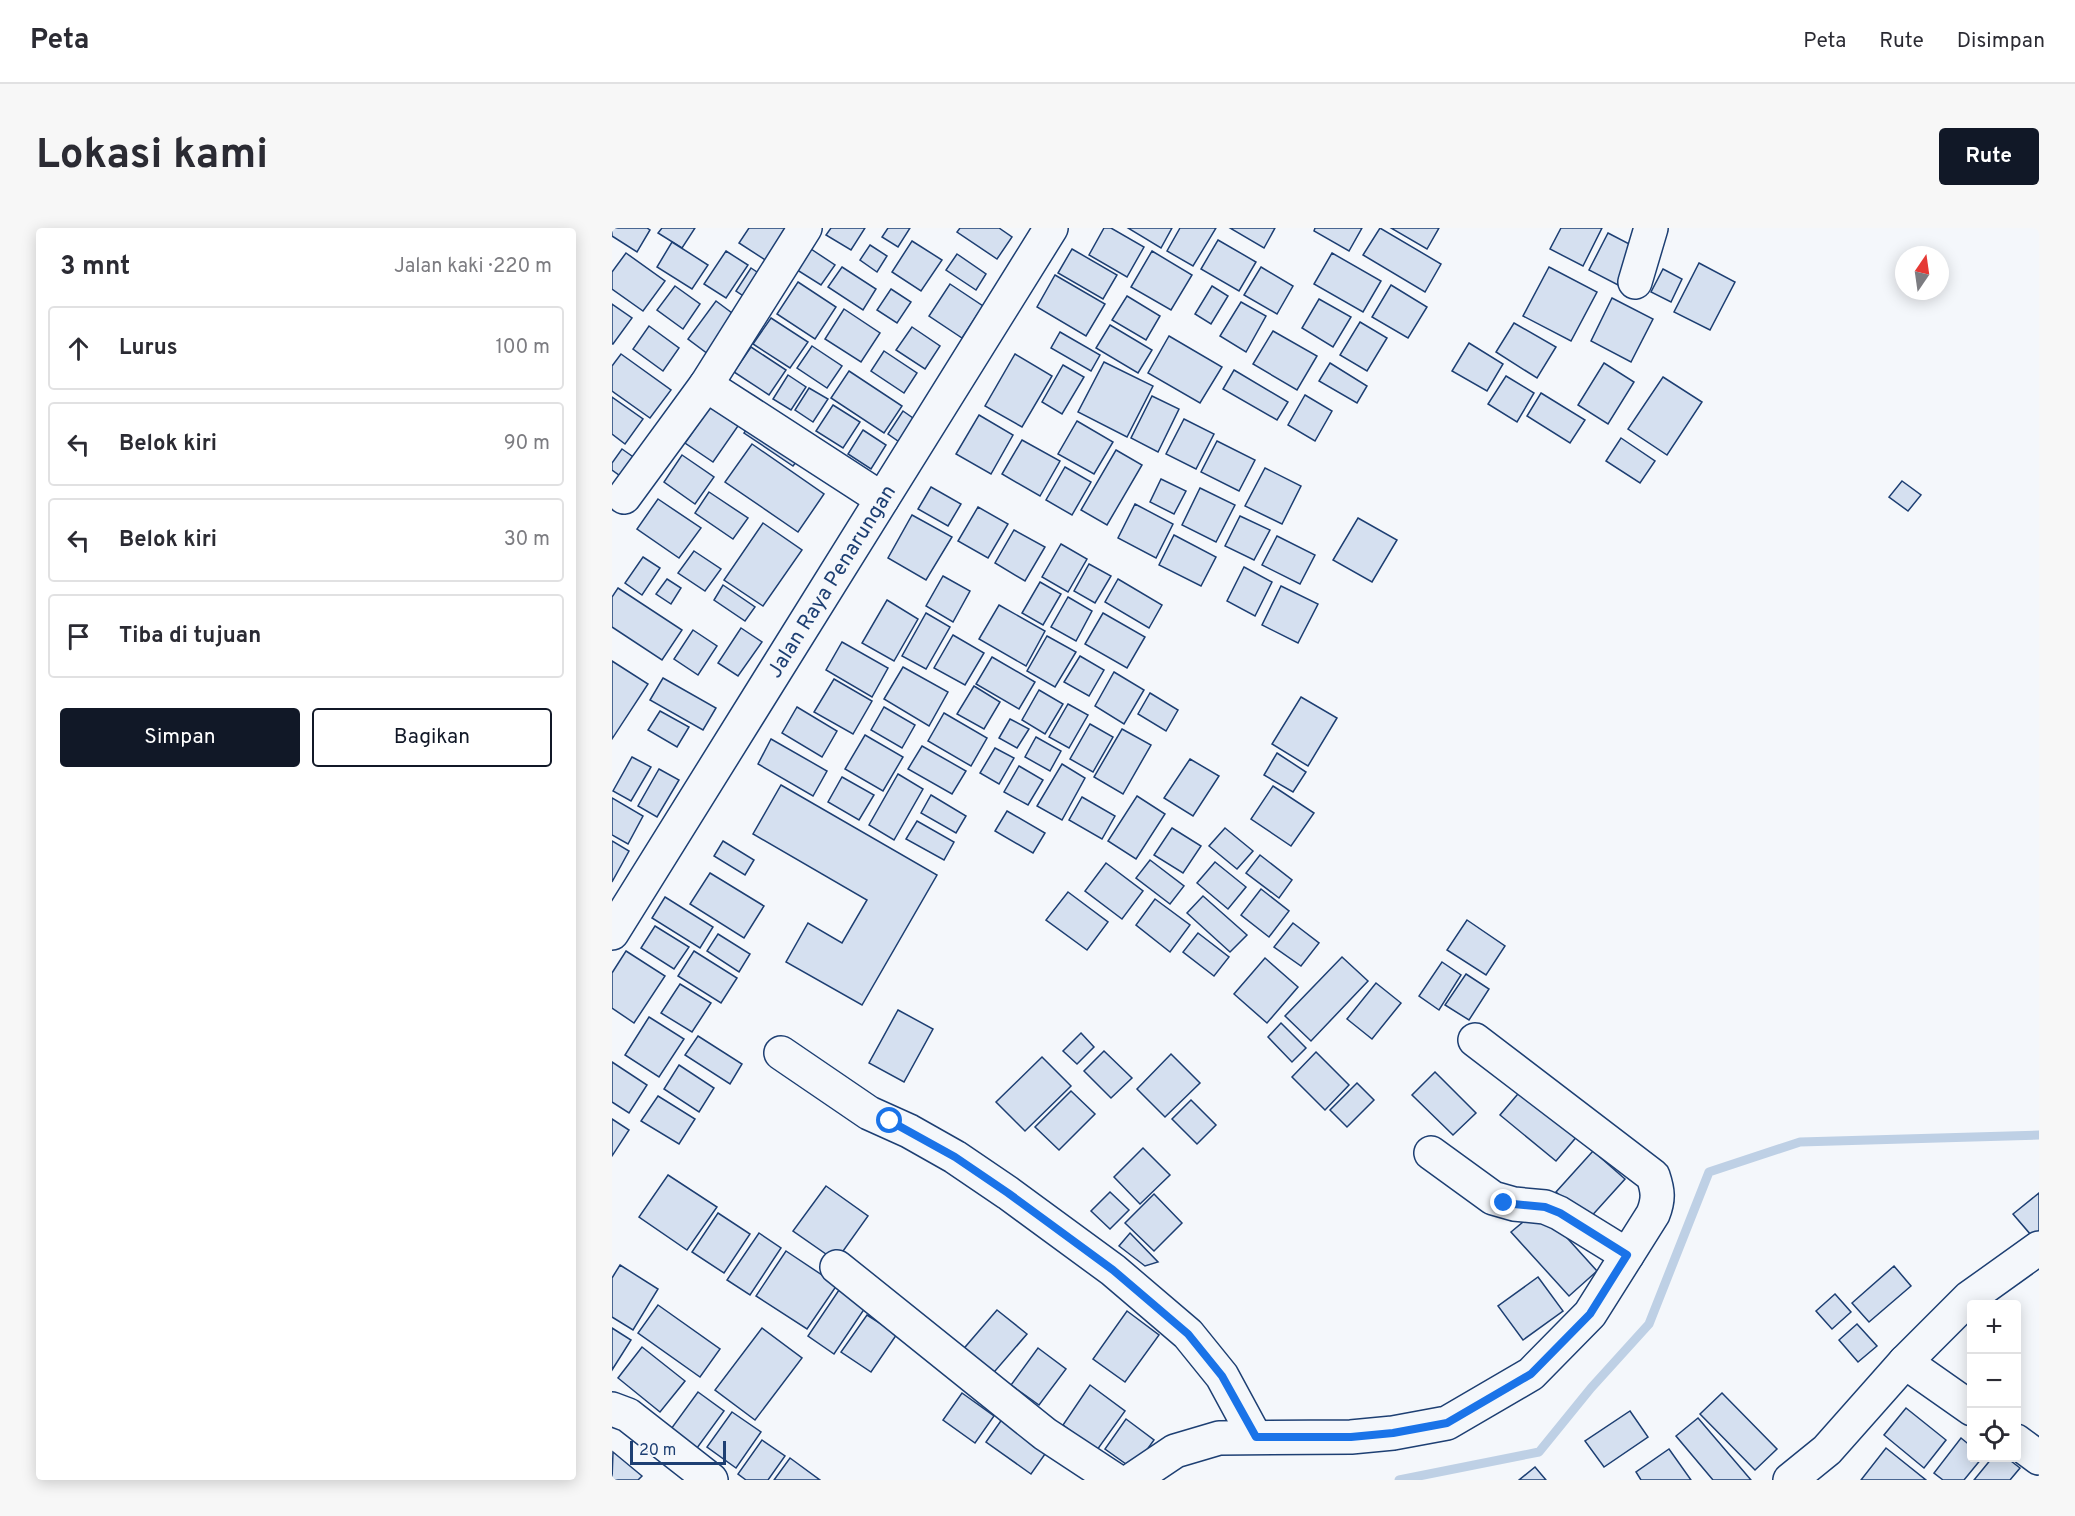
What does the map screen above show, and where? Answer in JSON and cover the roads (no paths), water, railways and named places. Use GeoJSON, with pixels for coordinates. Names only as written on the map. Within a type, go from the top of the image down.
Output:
{"type":"FeatureCollection","features":[{"type":"Feature","properties":{"kind":"street"},"geometry":{"type":"LineString","coordinates":[[624,497],[706,385],[805,228]]}},
{"type":"Feature","properties":{"kind":"street","name":"Jalan Raya Penarungan"},"geometry":{"type":"LineString","coordinates":[[612,933],[1051,228]]}},
{"type":"Feature","properties":{"kind":"street"},"geometry":{"type":"LineString","coordinates":[[1635,282],[1651,228]]}},
{"type":"Feature","properties":{"kind":"street"},"geometry":{"type":"LineString","coordinates":[[706,385],[882,499]]}},
{"type":"Feature","properties":{"kind":"street"},"geometry":{"type":"LineString","coordinates":[[1131,1480],[1175,1451],[1219,1438],[1351,1437],[1393,1433],[1447,1423],[1531,1374],[1590,1314],[1653,1214],[1658,1201],[1658,1191],[1653,1176],[1475,1040]]}},
{"type":"Feature","properties":{"kind":"street"},"geometry":{"type":"LineString","coordinates":[[781,1053],[869,1113],[909,1131],[955,1157],[1113,1270],[1188,1334],[1222,1376],[1256,1437]]}},
{"type":"Feature","properties":{"kind":"street"},"geometry":{"type":"LineString","coordinates":[[1431,1153],[1493,1198],[1514,1204],[1545,1207],[1560,1213],[1627,1255]]}},
{"type":"Feature","properties":{"kind":"street"},"geometry":{"type":"LineString","coordinates":[[1790,1480],[1827,1450],[1905,1362],[1969,1298],[2039,1248]]}},
{"type":"Feature","properties":{"kind":"street"},"geometry":{"type":"LineString","coordinates":[[837,1267],[1045,1434],[1114,1480]]}},
{"type":"Feature","properties":{"kind":"street"},"geometry":{"type":"LineString","coordinates":[[1905,1362],[1970,1408]]}},
{"type":"Feature","properties":{"kind":"street"},"geometry":{"type":"LineString","coordinates":[[612,1409],[628,1415],[711,1480]]}},
{"type":"Feature","properties":{"kind":"street"},"geometry":{"type":"LineString","coordinates":[[2021,1445],[2039,1458]]}},
{"type":"Feature","properties":{"kind":"waterway"},"geometry":{"type":"LineString","coordinates":[[1399,1480],[1539,1452],[1591,1388],[1649,1324],[1709,1172],[1800,1142],[2039,1135]]}}]}
